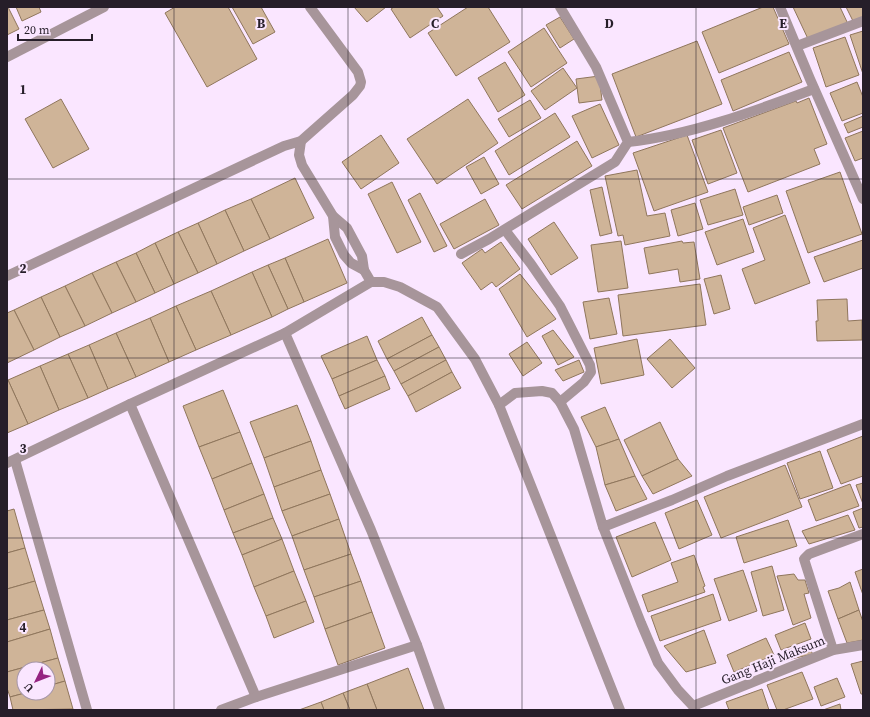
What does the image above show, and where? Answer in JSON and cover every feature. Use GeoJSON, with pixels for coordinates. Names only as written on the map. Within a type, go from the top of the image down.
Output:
{"type":"FeatureCollection","features":[{"type":"Feature","properties":{"kind":"street"},"geometry":{"type":"LineString","coordinates":[[7,57],[104,7]]}},
{"type":"Feature","properties":{"kind":"street"},"geometry":{"type":"LineString","coordinates":[[7,276],[284,146],[301,141],[353,95],[358,90],[361,82],[358,72],[310,7]]}},
{"type":"Feature","properties":{"kind":"street"},"geometry":{"type":"LineString","coordinates":[[560,7],[596,67],[628,142]]}},
{"type":"Feature","properties":{"kind":"street"},"geometry":{"type":"LineString","coordinates":[[780,7],[814,89],[863,198]]}},
{"type":"Feature","properties":{"kind":"street"},"geometry":{"type":"LineString","coordinates":[[797,46],[863,21]]}},
{"type":"Feature","properties":{"kind":"street"},"geometry":{"type":"LineString","coordinates":[[461,254],[505,230],[615,162],[628,142],[650,139],[699,127],[754,111],[814,89]]}},
{"type":"Feature","properties":{"kind":"street"},"geometry":{"type":"LineString","coordinates":[[301,141],[299,155],[302,165],[334,216],[347,228],[362,256],[364,270],[371,282]]}},
{"type":"Feature","properties":{"kind":"street"},"geometry":{"type":"LineString","coordinates":[[334,216],[334,237],[344,255],[351,263],[364,270]]}},
{"type":"Feature","properties":{"kind":"street"},"geometry":{"type":"LineString","coordinates":[[505,230],[560,306],[590,365],[591,372],[584,382],[560,402]]}},
{"type":"Feature","properties":{"kind":"street"},"geometry":{"type":"LineString","coordinates":[[87,710],[11,461],[130,404],[285,333],[371,282],[384,282],[400,287],[437,307],[475,359],[499,405],[620,710]]}},
{"type":"Feature","properties":{"kind":"street"},"geometry":{"type":"LineString","coordinates":[[285,333],[372,530],[417,645],[440,710]]}},
{"type":"Feature","properties":{"kind":"street"},"geometry":{"type":"LineString","coordinates":[[499,405],[515,393],[542,391],[552,393],[560,402],[574,429],[603,527],[658,663],[678,690],[694,708]]}},
{"type":"Feature","properties":{"kind":"street"},"geometry":{"type":"LineString","coordinates":[[130,404],[256,697]]}},
{"type":"Feature","properties":{"kind":"street"},"geometry":{"type":"LineString","coordinates":[[603,527],[672,500],[727,476],[863,424]]}},
{"type":"Feature","properties":{"kind":"street"},"geometry":{"type":"LineString","coordinates":[[833,650],[804,559],[809,554],[863,534]]}},
{"type":"Feature","properties":{"kind":"street"},"geometry":{"type":"LineString","coordinates":[[221,710],[256,697],[417,645]]}},
{"type":"Feature","properties":{"kind":"street","name":"Gang Haji Maksum"},"geometry":{"type":"LineString","coordinates":[[694,708],[833,650],[863,645]]}},
{"type":"Feature","properties":{"kind":"building"},"geometry":{"type":"Polygon","coordinates":[[[7,7],[19,29],[7,35],[7,7]]]}},
{"type":"Feature","properties":{"kind":"building"},"geometry":{"type":"Polygon","coordinates":[[[16,7],[39,7],[41,12],[22,21],[16,7]]]}},
{"type":"Feature","properties":{"kind":"building"},"geometry":{"type":"Polygon","coordinates":[[[175,7],[228,7],[257,59],[207,87],[165,13],[175,7]]]}},
{"type":"Feature","properties":{"kind":"building"},"geometry":{"type":"Polygon","coordinates":[[[232,7],[261,7],[275,32],[253,44],[232,7]]]}},
{"type":"Feature","properties":{"kind":"building"},"geometry":{"type":"Polygon","coordinates":[[[354,7],[386,7],[367,22],[354,7]]]}},
{"type":"Feature","properties":{"kind":"building"},"geometry":{"type":"Polygon","coordinates":[[[394,7],[437,7],[443,16],[410,38],[391,9],[394,7]]]}},
{"type":"Feature","properties":{"kind":"building"},"geometry":{"type":"Polygon","coordinates":[[[468,7],[488,7],[510,42],[456,76],[428,33],[468,7]]]}},
{"type":"Feature","properties":{"kind":"building"},"geometry":{"type":"Polygon","coordinates":[[[763,7],[773,7],[789,44],[719,73],[702,32],[763,7]]]}},
{"type":"Feature","properties":{"kind":"building"},"geometry":{"type":"Polygon","coordinates":[[[793,7],[840,7],[848,24],[809,41],[793,7]]]}},
{"type":"Feature","properties":{"kind":"building"},"geometry":{"type":"Polygon","coordinates":[[[846,7],[863,7],[863,17],[853,21],[846,7]]]}},
{"type":"Feature","properties":{"kind":"building"},"geometry":{"type":"Polygon","coordinates":[[[560,17],[574,39],[560,48],[546,25],[560,17]]]}},
{"type":"Feature","properties":{"kind":"building"},"geometry":{"type":"Polygon","coordinates":[[[544,28],[567,63],[531,87],[508,52],[544,28]]]}},
{"type":"Feature","properties":{"kind":"building"},"geometry":{"type":"Polygon","coordinates":[[[863,31],[863,74],[850,35],[863,31]]]}},
{"type":"Feature","properties":{"kind":"building"},"geometry":{"type":"Polygon","coordinates":[[[845,37],[859,75],[826,87],[813,48],[845,37]]]}},
{"type":"Feature","properties":{"kind":"building"},"geometry":{"type":"Polygon","coordinates":[[[697,41],[722,104],[636,137],[612,74],[697,41]]]}},
{"type":"Feature","properties":{"kind":"building"},"geometry":{"type":"Polygon","coordinates":[[[789,52],[802,82],[733,111],[721,80],[789,52]]]}},
{"type":"Feature","properties":{"kind":"building"},"geometry":{"type":"Polygon","coordinates":[[[505,62],[525,95],[498,112],[478,78],[505,62]]]}},
{"type":"Feature","properties":{"kind":"building"},"geometry":{"type":"Polygon","coordinates":[[[563,68],[577,88],[545,110],[531,91],[563,68]]]}},
{"type":"Feature","properties":{"kind":"building"},"geometry":{"type":"Polygon","coordinates":[[[599,76],[602,100],[579,103],[576,79],[599,76]]]}},
{"type":"Feature","properties":{"kind":"building"},"geometry":{"type":"Polygon","coordinates":[[[857,82],[863,97],[863,113],[842,121],[830,93],[857,82]]]}},
{"type":"Feature","properties":{"kind":"building"},"geometry":{"type":"Polygon","coordinates":[[[809,98],[827,144],[814,149],[820,164],[748,192],[723,128],[796,101],[797,103],[809,98]]]}},
{"type":"Feature","properties":{"kind":"building"},"geometry":{"type":"Polygon","coordinates":[[[61,99],[89,149],[53,168],[25,119],[61,99]]]}},
{"type":"Feature","properties":{"kind":"building"},"geometry":{"type":"Polygon","coordinates":[[[468,99],[498,143],[437,184],[407,139],[468,99]]]}},
{"type":"Feature","properties":{"kind":"building"},"geometry":{"type":"Polygon","coordinates":[[[530,100],[541,118],[509,137],[498,119],[530,100]]]}},
{"type":"Feature","properties":{"kind":"building"},"geometry":{"type":"Polygon","coordinates":[[[600,104],[619,145],[592,158],[572,116],[600,104]]]}},
{"type":"Feature","properties":{"kind":"building"},"geometry":{"type":"Polygon","coordinates":[[[555,113],[570,137],[509,175],[495,151],[555,113]]]}},
{"type":"Feature","properties":{"kind":"building"},"geometry":{"type":"Polygon","coordinates":[[[863,116],[863,127],[848,133],[844,124],[863,116]]]}},
{"type":"Feature","properties":{"kind":"building"},"geometry":{"type":"Polygon","coordinates":[[[721,130],[737,173],[708,184],[692,140],[721,130]]]}},
{"type":"Feature","properties":{"kind":"building"},"geometry":{"type":"Polygon","coordinates":[[[863,131],[863,158],[855,161],[845,138],[863,131]]]}},
{"type":"Feature","properties":{"kind":"building"},"geometry":{"type":"Polygon","coordinates":[[[381,135],[399,163],[361,189],[342,162],[381,135]]]}},
{"type":"Feature","properties":{"kind":"building"},"geometry":{"type":"Polygon","coordinates":[[[687,135],[708,192],[654,211],[633,153],[687,135]]]}},
{"type":"Feature","properties":{"kind":"building"},"geometry":{"type":"Polygon","coordinates":[[[577,141],[592,166],[522,209],[506,185],[577,141]]]}},
{"type":"Feature","properties":{"kind":"building"},"geometry":{"type":"Polygon","coordinates":[[[484,157],[499,184],[481,194],[466,167],[484,157]]]}},
{"type":"Feature","properties":{"kind":"building"},"geometry":{"type":"Polygon","coordinates":[[[637,170],[647,216],[665,213],[670,236],[625,245],[623,235],[618,236],[605,176],[637,170]]]}},
{"type":"Feature","properties":{"kind":"building"},"geometry":{"type":"Polygon","coordinates":[[[840,172],[862,234],[808,253],[786,191],[840,172]]]}},
{"type":"Feature","properties":{"kind":"building"},"geometry":{"type":"Polygon","coordinates":[[[295,178],[314,218],[270,239],[251,199],[295,178]]]}},
{"type":"Feature","properties":{"kind":"building"},"geometry":{"type":"Polygon","coordinates":[[[392,182],[421,242],[397,253],[368,194],[392,182]]]}},
{"type":"Feature","properties":{"kind":"building"},"geometry":{"type":"Polygon","coordinates":[[[602,187],[612,233],[600,236],[590,190],[602,187]]]}},
{"type":"Feature","properties":{"kind":"building"},"geometry":{"type":"Polygon","coordinates":[[[735,189],[743,215],[708,225],[700,200],[735,189]]]}},
{"type":"Feature","properties":{"kind":"building"},"geometry":{"type":"Polygon","coordinates":[[[420,193],[447,246],[434,252],[408,200],[420,193]]]}},
{"type":"Feature","properties":{"kind":"building"},"geometry":{"type":"Polygon","coordinates":[[[777,195],[783,213],[749,225],[743,207],[777,195]]]}},
{"type":"Feature","properties":{"kind":"building"},"geometry":{"type":"Polygon","coordinates":[[[251,199],[270,239],[244,251],[225,210],[251,199]]]}},
{"type":"Feature","properties":{"kind":"building"},"geometry":{"type":"Polygon","coordinates":[[[485,199],[499,225],[454,249],[440,224],[485,199]]]}},
{"type":"Feature","properties":{"kind":"building"},"geometry":{"type":"Polygon","coordinates":[[[695,203],[703,229],[678,236],[671,210],[695,203]]]}},
{"type":"Feature","properties":{"kind":"building"},"geometry":{"type":"Polygon","coordinates":[[[225,210],[244,251],[217,264],[198,223],[225,210]]]}},
{"type":"Feature","properties":{"kind":"building"},"geometry":{"type":"Polygon","coordinates":[[[785,215],[810,283],[755,304],[742,269],[765,260],[753,228],[785,215]]]}},
{"type":"Feature","properties":{"kind":"building"},"geometry":{"type":"Polygon","coordinates":[[[743,219],[754,252],[717,265],[705,232],[743,219]]]}},
{"type":"Feature","properties":{"kind":"building"},"geometry":{"type":"Polygon","coordinates":[[[554,222],[578,258],[551,275],[528,239],[554,222]]]}},
{"type":"Feature","properties":{"kind":"building"},"geometry":{"type":"Polygon","coordinates":[[[198,223],[217,264],[198,273],[178,232],[198,223]]]}},
{"type":"Feature","properties":{"kind":"building"},"geometry":{"type":"Polygon","coordinates":[[[178,232],[198,273],[174,284],[155,243],[178,232]]]}},
{"type":"Feature","properties":{"kind":"building"},"geometry":{"type":"Polygon","coordinates":[[[328,239],[347,283],[304,302],[285,258],[328,239]]]}},
{"type":"Feature","properties":{"kind":"building"},"geometry":{"type":"Polygon","coordinates":[[[863,240],[863,268],[824,282],[814,257],[863,240]]]}},
{"type":"Feature","properties":{"kind":"building"},"geometry":{"type":"Polygon","coordinates":[[[621,241],[628,288],[598,292],[591,245],[621,241]]]}},
{"type":"Feature","properties":{"kind":"building"},"geometry":{"type":"Polygon","coordinates":[[[682,241],[683,243],[694,242],[700,279],[680,282],[678,269],[649,274],[644,248],[682,241]]]}},
{"type":"Feature","properties":{"kind":"building"},"geometry":{"type":"Polygon","coordinates":[[[501,242],[520,269],[496,287],[492,282],[481,290],[462,263],[482,249],[485,253],[501,242]]]}},
{"type":"Feature","properties":{"kind":"building"},"geometry":{"type":"Polygon","coordinates":[[[155,243],[174,284],[155,293],[136,253],[155,243]]]}},
{"type":"Feature","properties":{"kind":"building"},"geometry":{"type":"Polygon","coordinates":[[[136,253],[155,293],[136,302],[116,262],[136,253]]]}},
{"type":"Feature","properties":{"kind":"building"},"geometry":{"type":"Polygon","coordinates":[[[285,258],[304,302],[288,309],[268,265],[285,258]]]}},
{"type":"Feature","properties":{"kind":"building"},"geometry":{"type":"Polygon","coordinates":[[[116,262],[136,302],[112,313],[92,273],[116,262]]]}},
{"type":"Feature","properties":{"kind":"building"},"geometry":{"type":"Polygon","coordinates":[[[268,265],[288,309],[272,317],[252,272],[268,265]]]}},
{"type":"Feature","properties":{"kind":"building"},"geometry":{"type":"Polygon","coordinates":[[[252,272],[272,317],[231,335],[211,291],[252,272]]]}},
{"type":"Feature","properties":{"kind":"building"},"geometry":{"type":"Polygon","coordinates":[[[92,273],[112,313],[85,326],[65,286],[92,273]]]}},
{"type":"Feature","properties":{"kind":"building"},"geometry":{"type":"Polygon","coordinates":[[[520,274],[556,319],[527,337],[499,289],[520,274]]]}},
{"type":"Feature","properties":{"kind":"building"},"geometry":{"type":"Polygon","coordinates":[[[721,275],[730,309],[714,314],[704,279],[721,275]]]}},
{"type":"Feature","properties":{"kind":"building"},"geometry":{"type":"Polygon","coordinates":[[[700,284],[706,325],[623,336],[618,295],[700,284]]]}},
{"type":"Feature","properties":{"kind":"building"},"geometry":{"type":"Polygon","coordinates":[[[65,286],[85,326],[60,337],[41,297],[65,286]]]}},
{"type":"Feature","properties":{"kind":"building"},"geometry":{"type":"Polygon","coordinates":[[[211,291],[231,335],[196,350],[176,306],[211,291]]]}},
{"type":"Feature","properties":{"kind":"building"},"geometry":{"type":"Polygon","coordinates":[[[41,297],[60,337],[34,350],[14,310],[41,297]]]}},
{"type":"Feature","properties":{"kind":"building"},"geometry":{"type":"Polygon","coordinates":[[[609,298],[617,334],[590,339],[583,302],[609,298]]]}},
{"type":"Feature","properties":{"kind":"building"},"geometry":{"type":"Polygon","coordinates":[[[847,299],[848,321],[862,320],[862,340],[817,341],[817,300],[847,299]]]}},
{"type":"Feature","properties":{"kind":"building"},"geometry":{"type":"Polygon","coordinates":[[[176,306],[196,350],[169,362],[150,318],[176,306]]]}},
{"type":"Feature","properties":{"kind":"building"},"geometry":{"type":"Polygon","coordinates":[[[14,310],[34,350],[7,363],[7,313],[14,310]]]}},
{"type":"Feature","properties":{"kind":"building"},"geometry":{"type":"Polygon","coordinates":[[[422,317],[432,335],[387,359],[378,341],[422,317]]]}},
{"type":"Feature","properties":{"kind":"building"},"geometry":{"type":"Polygon","coordinates":[[[150,318],[169,362],[136,377],[116,333],[150,318]]]}},
{"type":"Feature","properties":{"kind":"building"},"geometry":{"type":"Polygon","coordinates":[[[553,330],[574,357],[558,365],[542,336],[553,330]]]}},
{"type":"Feature","properties":{"kind":"building"},"geometry":{"type":"Polygon","coordinates":[[[116,333],[136,377],[108,389],[89,345],[116,333]]]}},
{"type":"Feature","properties":{"kind":"building"},"geometry":{"type":"Polygon","coordinates":[[[432,335],[439,347],[394,371],[387,359],[432,335]]]}},
{"type":"Feature","properties":{"kind":"building"},"geometry":{"type":"Polygon","coordinates":[[[367,336],[377,360],[332,379],[321,356],[367,336]]]}},
{"type":"Feature","properties":{"kind":"building"},"geometry":{"type":"Polygon","coordinates":[[[637,339],[644,375],[601,384],[594,348],[637,339]]]}},
{"type":"Feature","properties":{"kind":"building"},"geometry":{"type":"Polygon","coordinates":[[[670,339],[695,368],[672,388],[647,359],[670,339]]]}},
{"type":"Feature","properties":{"kind":"building"},"geometry":{"type":"Polygon","coordinates":[[[527,342],[542,363],[523,376],[509,354],[527,342]]]}},
{"type":"Feature","properties":{"kind":"building"},"geometry":{"type":"Polygon","coordinates":[[[89,345],[108,389],[88,398],[68,354],[89,345]]]}},
{"type":"Feature","properties":{"kind":"building"},"geometry":{"type":"Polygon","coordinates":[[[439,347],[446,360],[401,384],[394,371],[439,347]]]}},
{"type":"Feature","properties":{"kind":"building"},"geometry":{"type":"Polygon","coordinates":[[[68,354],[88,398],[59,410],[40,366],[68,354]]]}},
{"type":"Feature","properties":{"kind":"building"},"geometry":{"type":"Polygon","coordinates":[[[377,360],[385,376],[339,396],[332,379],[377,360]]]}},
{"type":"Feature","properties":{"kind":"building"},"geometry":{"type":"Polygon","coordinates":[[[446,360],[452,372],[408,396],[401,384],[446,360]]]}},
{"type":"Feature","properties":{"kind":"building"},"geometry":{"type":"Polygon","coordinates":[[[579,360],[584,372],[563,381],[555,370],[579,360]]]}},
{"type":"Feature","properties":{"kind":"building"},"geometry":{"type":"Polygon","coordinates":[[[40,366],[59,410],[28,424],[8,380],[40,366]]]}},
{"type":"Feature","properties":{"kind":"building"},"geometry":{"type":"Polygon","coordinates":[[[452,372],[461,388],[416,412],[408,396],[452,372]]]}},
{"type":"Feature","properties":{"kind":"building"},"geometry":{"type":"Polygon","coordinates":[[[385,376],[390,389],[345,409],[339,396],[385,376]]]}},
{"type":"Feature","properties":{"kind":"building"},"geometry":{"type":"Polygon","coordinates":[[[8,380],[28,424],[7,433],[7,381],[8,380]]]}},
{"type":"Feature","properties":{"kind":"building"},"geometry":{"type":"Polygon","coordinates":[[[223,390],[240,432],[199,447],[183,406],[223,390]]]}},
{"type":"Feature","properties":{"kind":"building"},"geometry":{"type":"Polygon","coordinates":[[[297,405],[311,441],[264,458],[250,422],[297,405]]]}},
{"type":"Feature","properties":{"kind":"building"},"geometry":{"type":"Polygon","coordinates":[[[605,407],[619,439],[596,447],[581,417],[605,407]]]}},
{"type":"Feature","properties":{"kind":"building"},"geometry":{"type":"Polygon","coordinates":[[[660,422],[678,459],[642,476],[624,440],[660,422]]]}},
{"type":"Feature","properties":{"kind":"building"},"geometry":{"type":"Polygon","coordinates":[[[240,432],[252,463],[212,479],[199,447],[240,432]]]}},
{"type":"Feature","properties":{"kind":"building"},"geometry":{"type":"Polygon","coordinates":[[[863,436],[863,476],[841,484],[827,450],[863,436]]]}},
{"type":"Feature","properties":{"kind":"building"},"geometry":{"type":"Polygon","coordinates":[[[619,439],[635,476],[605,485],[596,447],[619,439]]]}},
{"type":"Feature","properties":{"kind":"building"},"geometry":{"type":"Polygon","coordinates":[[[311,441],[321,470],[274,487],[264,458],[311,441]]]}},
{"type":"Feature","properties":{"kind":"building"},"geometry":{"type":"Polygon","coordinates":[[[820,451],[833,488],[800,499],[787,463],[820,451]]]}},
{"type":"Feature","properties":{"kind":"building"},"geometry":{"type":"Polygon","coordinates":[[[678,459],[692,476],[653,494],[642,476],[678,459]]]}},
{"type":"Feature","properties":{"kind":"building"},"geometry":{"type":"Polygon","coordinates":[[[252,463],[264,494],[224,510],[212,479],[252,463]]]}},
{"type":"Feature","properties":{"kind":"building"},"geometry":{"type":"Polygon","coordinates":[[[785,465],[802,507],[721,538],[704,497],[785,465]]]}},
{"type":"Feature","properties":{"kind":"building"},"geometry":{"type":"Polygon","coordinates":[[[321,470],[330,494],[282,511],[274,487],[321,470]]]}},
{"type":"Feature","properties":{"kind":"building"},"geometry":{"type":"Polygon","coordinates":[[[635,476],[647,499],[616,511],[605,485],[635,476]]]}},
{"type":"Feature","properties":{"kind":"building"},"geometry":{"type":"Polygon","coordinates":[[[863,483],[863,504],[856,485],[863,483]]]}},
{"type":"Feature","properties":{"kind":"building"},"geometry":{"type":"Polygon","coordinates":[[[850,484],[859,506],[816,521],[808,500],[850,484]]]}},
{"type":"Feature","properties":{"kind":"building"},"geometry":{"type":"Polygon","coordinates":[[[264,494],[273,518],[233,533],[224,510],[264,494]]]}},
{"type":"Feature","properties":{"kind":"building"},"geometry":{"type":"Polygon","coordinates":[[[330,494],[339,519],[292,536],[282,511],[330,494]]]}},
{"type":"Feature","properties":{"kind":"building"},"geometry":{"type":"Polygon","coordinates":[[[697,500],[712,535],[679,549],[665,513],[697,500]]]}},
{"type":"Feature","properties":{"kind":"building"},"geometry":{"type":"Polygon","coordinates":[[[863,508],[863,527],[859,528],[853,512],[863,508]]]}},
{"type":"Feature","properties":{"kind":"building"},"geometry":{"type":"Polygon","coordinates":[[[14,509],[25,548],[7,553],[7,511],[14,509]]]}},
{"type":"Feature","properties":{"kind":"building"},"geometry":{"type":"Polygon","coordinates":[[[848,515],[855,530],[809,544],[802,531],[848,515]]]}},
{"type":"Feature","properties":{"kind":"building"},"geometry":{"type":"Polygon","coordinates":[[[273,518],[282,539],[242,555],[233,533],[273,518]]]}},
{"type":"Feature","properties":{"kind":"building"},"geometry":{"type":"Polygon","coordinates":[[[339,519],[351,554],[304,570],[292,536],[339,519]]]}},
{"type":"Feature","properties":{"kind":"building"},"geometry":{"type":"Polygon","coordinates":[[[788,520],[797,546],[744,563],[736,537],[788,520]]]}},
{"type":"Feature","properties":{"kind":"building"},"geometry":{"type":"Polygon","coordinates":[[[655,522],[671,560],[632,577],[616,537],[655,522]]]}},
{"type":"Feature","properties":{"kind":"building"},"geometry":{"type":"Polygon","coordinates":[[[282,539],[294,571],[254,587],[242,555],[282,539]]]}},
{"type":"Feature","properties":{"kind":"building"},"geometry":{"type":"Polygon","coordinates":[[[25,548],[35,581],[7,589],[7,553],[25,548]]]}},
{"type":"Feature","properties":{"kind":"building"},"geometry":{"type":"Polygon","coordinates":[[[351,554],[361,581],[314,597],[304,570],[351,554]]]}},
{"type":"Feature","properties":{"kind":"building"},"geometry":{"type":"Polygon","coordinates":[[[694,555],[705,586],[703,587],[705,592],[648,612],[642,595],[678,582],[671,563],[694,555]]]}},
{"type":"Feature","properties":{"kind":"building"},"geometry":{"type":"Polygon","coordinates":[[[772,566],[784,610],[763,616],[751,572],[772,566]]]}},
{"type":"Feature","properties":{"kind":"building"},"geometry":{"type":"Polygon","coordinates":[[[863,569],[863,595],[855,572],[863,569]]]}},
{"type":"Feature","properties":{"kind":"building"},"geometry":{"type":"Polygon","coordinates":[[[743,570],[757,611],[729,621],[714,579],[743,570]]]}},
{"type":"Feature","properties":{"kind":"building"},"geometry":{"type":"Polygon","coordinates":[[[294,571],[306,601],[266,616],[254,587],[294,571]]]}},
{"type":"Feature","properties":{"kind":"building"},"geometry":{"type":"Polygon","coordinates":[[[794,574],[798,580],[805,580],[809,593],[804,594],[811,618],[793,625],[777,576],[794,574]]]}},
{"type":"Feature","properties":{"kind":"building"},"geometry":{"type":"Polygon","coordinates":[[[35,581],[44,610],[7,620],[7,589],[35,581]]]}},
{"type":"Feature","properties":{"kind":"building"},"geometry":{"type":"Polygon","coordinates":[[[361,581],[372,612],[325,629],[314,597],[361,581]]]}},
{"type":"Feature","properties":{"kind":"building"},"geometry":{"type":"Polygon","coordinates":[[[850,582],[859,610],[838,619],[828,591],[839,588],[850,582]]]}},
{"type":"Feature","properties":{"kind":"building"},"geometry":{"type":"Polygon","coordinates":[[[713,594],[721,620],[660,641],[651,616],[713,594]]]}},
{"type":"Feature","properties":{"kind":"building"},"geometry":{"type":"Polygon","coordinates":[[[306,601],[314,622],[274,638],[266,616],[306,601]]]}},
{"type":"Feature","properties":{"kind":"building"},"geometry":{"type":"Polygon","coordinates":[[[44,610],[50,629],[7,642],[7,620],[44,610]]]}},
{"type":"Feature","properties":{"kind":"building"},"geometry":{"type":"Polygon","coordinates":[[[859,610],[863,622],[863,640],[847,643],[838,619],[859,610]]]}},
{"type":"Feature","properties":{"kind":"building"},"geometry":{"type":"Polygon","coordinates":[[[372,612],[385,648],[338,665],[325,629],[372,612]]]}},
{"type":"Feature","properties":{"kind":"building"},"geometry":{"type":"Polygon","coordinates":[[[805,623],[811,639],[781,650],[775,635],[805,623]]]}},
{"type":"Feature","properties":{"kind":"building"},"geometry":{"type":"Polygon","coordinates":[[[50,629],[58,658],[47,661],[16,661],[16,670],[7,672],[7,642],[50,629]]]}},
{"type":"Feature","properties":{"kind":"building"},"geometry":{"type":"Polygon","coordinates":[[[704,630],[716,663],[686,672],[664,646],[704,630]]]}},
{"type":"Feature","properties":{"kind":"building"},"geometry":{"type":"Polygon","coordinates":[[[766,638],[774,655],[734,672],[727,655],[766,638]]]}},
{"type":"Feature","properties":{"kind":"building"},"geometry":{"type":"Polygon","coordinates":[[[808,647],[813,654],[787,660],[786,650],[808,647]]]}},
{"type":"Feature","properties":{"kind":"building"},"geometry":{"type":"Polygon","coordinates":[[[58,658],[65,681],[56,684],[56,661],[47,661],[58,658]]]}},
{"type":"Feature","properties":{"kind":"building"},"geometry":{"type":"Polygon","coordinates":[[[863,661],[863,694],[861,694],[851,664],[863,661]]]}},
{"type":"Feature","properties":{"kind":"building"},"geometry":{"type":"Polygon","coordinates":[[[408,668],[424,710],[377,710],[367,684],[408,668]]]}},
{"type":"Feature","properties":{"kind":"building"},"geometry":{"type":"Polygon","coordinates":[[[16,670],[16,695],[10,697],[7,688],[7,672],[16,670]]]}},
{"type":"Feature","properties":{"kind":"building"},"geometry":{"type":"Polygon","coordinates":[[[802,672],[813,699],[783,710],[777,710],[767,685],[802,672]]]}},
{"type":"Feature","properties":{"kind":"building"},"geometry":{"type":"Polygon","coordinates":[[[837,678],[845,697],[821,706],[814,687],[837,678]]]}},
{"type":"Feature","properties":{"kind":"building"},"geometry":{"type":"Polygon","coordinates":[[[65,681],[73,709],[13,710],[10,697],[16,695],[16,701],[56,701],[56,684],[65,681]]]}},
{"type":"Feature","properties":{"kind":"building"},"geometry":{"type":"Polygon","coordinates":[[[367,684],[377,710],[350,710],[343,693],[367,684]]]}},
{"type":"Feature","properties":{"kind":"building"},"geometry":{"type":"Polygon","coordinates":[[[762,689],[769,710],[729,710],[726,702],[762,689]]]}},
{"type":"Feature","properties":{"kind":"building"},"geometry":{"type":"Polygon","coordinates":[[[343,693],[350,710],[324,710],[321,702],[343,693]]]}},
{"type":"Feature","properties":{"kind":"building"},"geometry":{"type":"Polygon","coordinates":[[[321,702],[324,710],[299,710],[321,702]]]}},
{"type":"Feature","properties":{"kind":"building"},"geometry":{"type":"Polygon","coordinates":[[[840,704],[841,710],[823,710],[840,704]]]}}]}
